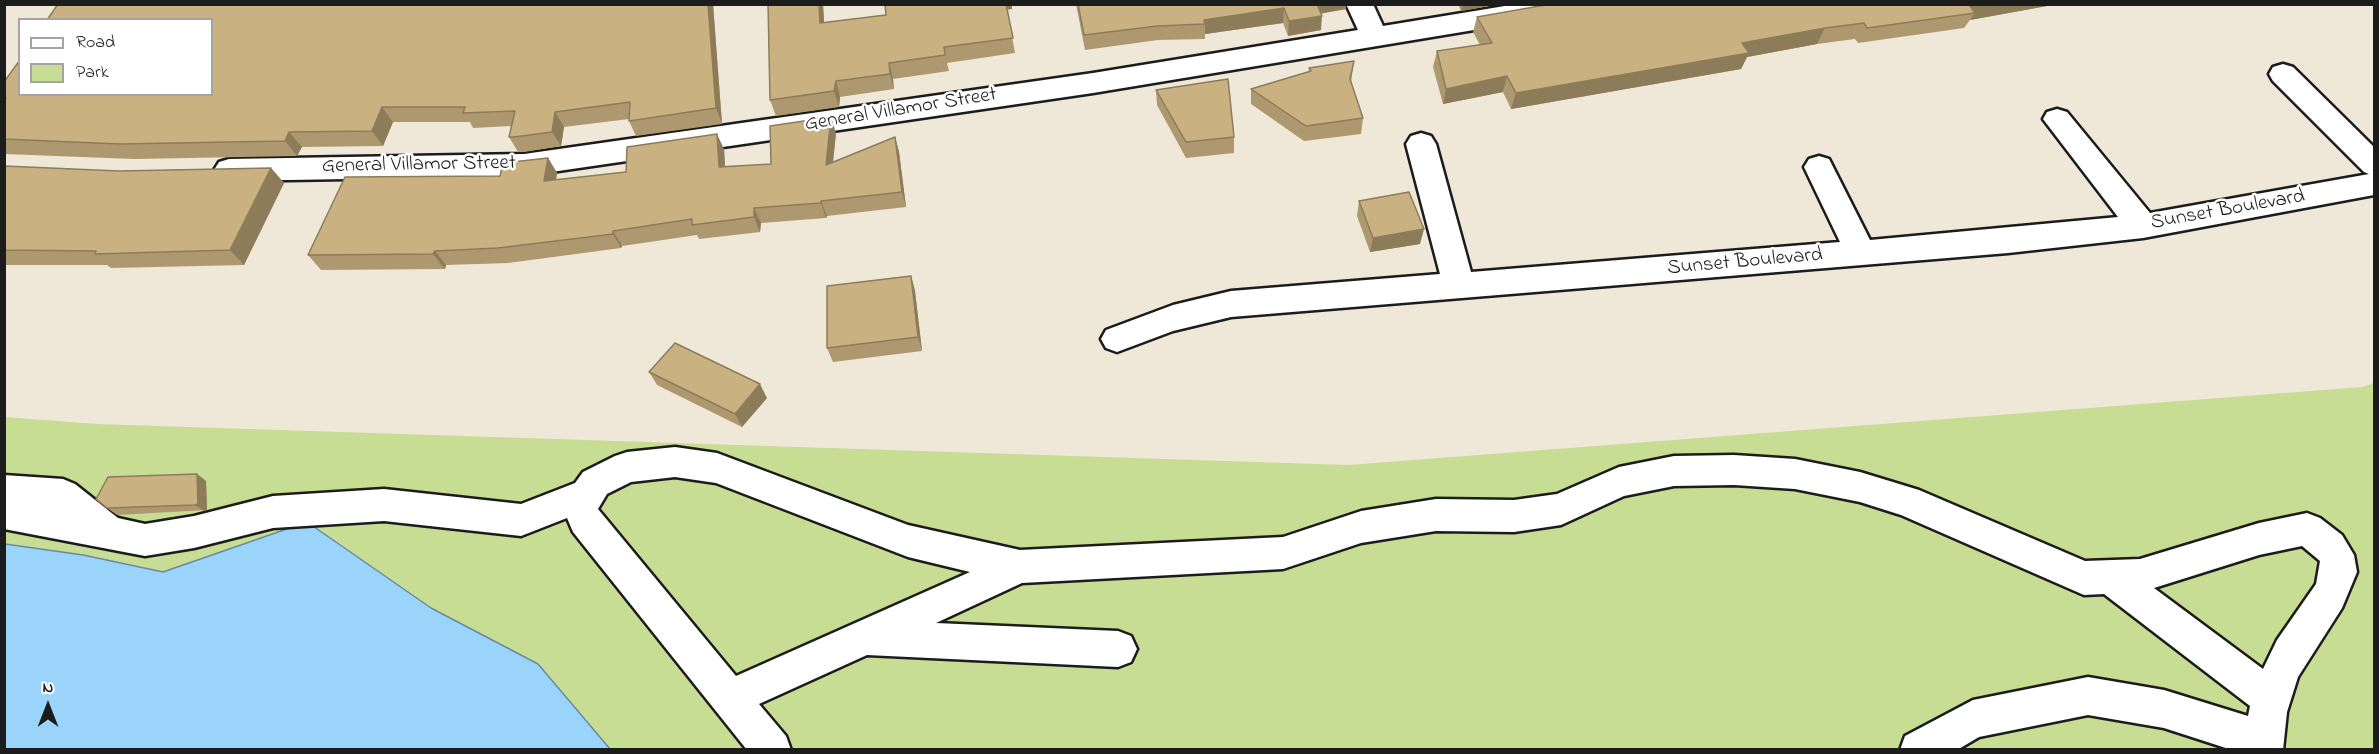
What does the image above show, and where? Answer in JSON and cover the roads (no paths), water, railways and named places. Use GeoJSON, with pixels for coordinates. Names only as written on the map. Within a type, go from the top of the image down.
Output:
{"type":"FeatureCollection","features":[{"type":"Feature","properties":{"kind":"street"},"geometry":{"type":"LineString","coordinates":[[1359,4],[1375,38]]}},
{"type":"Feature","properties":{"kind":"street","name":"General Villamor Street"},"geometry":{"type":"LineString","coordinates":[[205,170],[524,165],[1094,83],[1576,4]]}},
{"type":"Feature","properties":{"kind":"street"},"geometry":{"type":"LineString","coordinates":[[2283,74],[2374,164]]}},
{"type":"Feature","properties":{"kind":"street"},"geometry":{"type":"LineString","coordinates":[[2057,119],[2143,226]]}},
{"type":"Feature","properties":{"kind":"street"},"geometry":{"type":"LineString","coordinates":[[1421,144],[1459,287]]}},
{"type":"Feature","properties":{"kind":"street"},"geometry":{"type":"LineString","coordinates":[[1819,167],[1861,254]]}},
{"type":"Feature","properties":{"kind":"street","name":"Sunset Boulevard"},"geometry":{"type":"LineString","coordinates":[[1117,339],[1178,315],[1231,304],[1861,254],[2143,226],[2374,184]]}},
{"type":"Feature","properties":{"kind":"street"},"geometry":{"type":"LineString","coordinates":[[772,750],[586,521],[580,507],[595,483],[627,467],[675,462],[717,468],[908,541],[1020,567],[1283,553],[1361,527],[1436,515],[1515,516],[1561,509],[1619,482],[1674,471],[1734,470],[1795,474],[1860,487],[1918,505],[2084,578],[2140,576],[2259,538],[2307,529],[2331,546],[2339,562],[2336,583],[2290,653],[2270,698],[2263,745],[2164,709],[2088,696],[1972,719],[1919,750]]}},
{"type":"Feature","properties":{"kind":"street"},"geometry":{"type":"LineString","coordinates":[[4,490],[63,495],[111,532]]}},
{"type":"Feature","properties":{"kind":"street"},"geometry":{"type":"LineString","coordinates":[[4,513],[20,514],[145,540],[194,532],[273,512],[384,505],[521,520],[589,494]]}},
{"type":"Feature","properties":{"kind":"street"},"geometry":{"type":"LineString","coordinates":[[730,698],[1020,567]]}},
{"type":"Feature","properties":{"kind":"street"},"geometry":{"type":"LineString","coordinates":[[2110,577],[2270,698]]}},
{"type":"Feature","properties":{"kind":"street"},"geometry":{"type":"LineString","coordinates":[[863,638],[1118,649]]}},
{"type":"Feature","properties":{"kind":"water"},"geometry":{"type":"Polygon","coordinates":[[[307,522],[431,608],[538,664],[610,749],[5,750],[5,544],[83,555],[163,572],[307,522]]]}}]}
